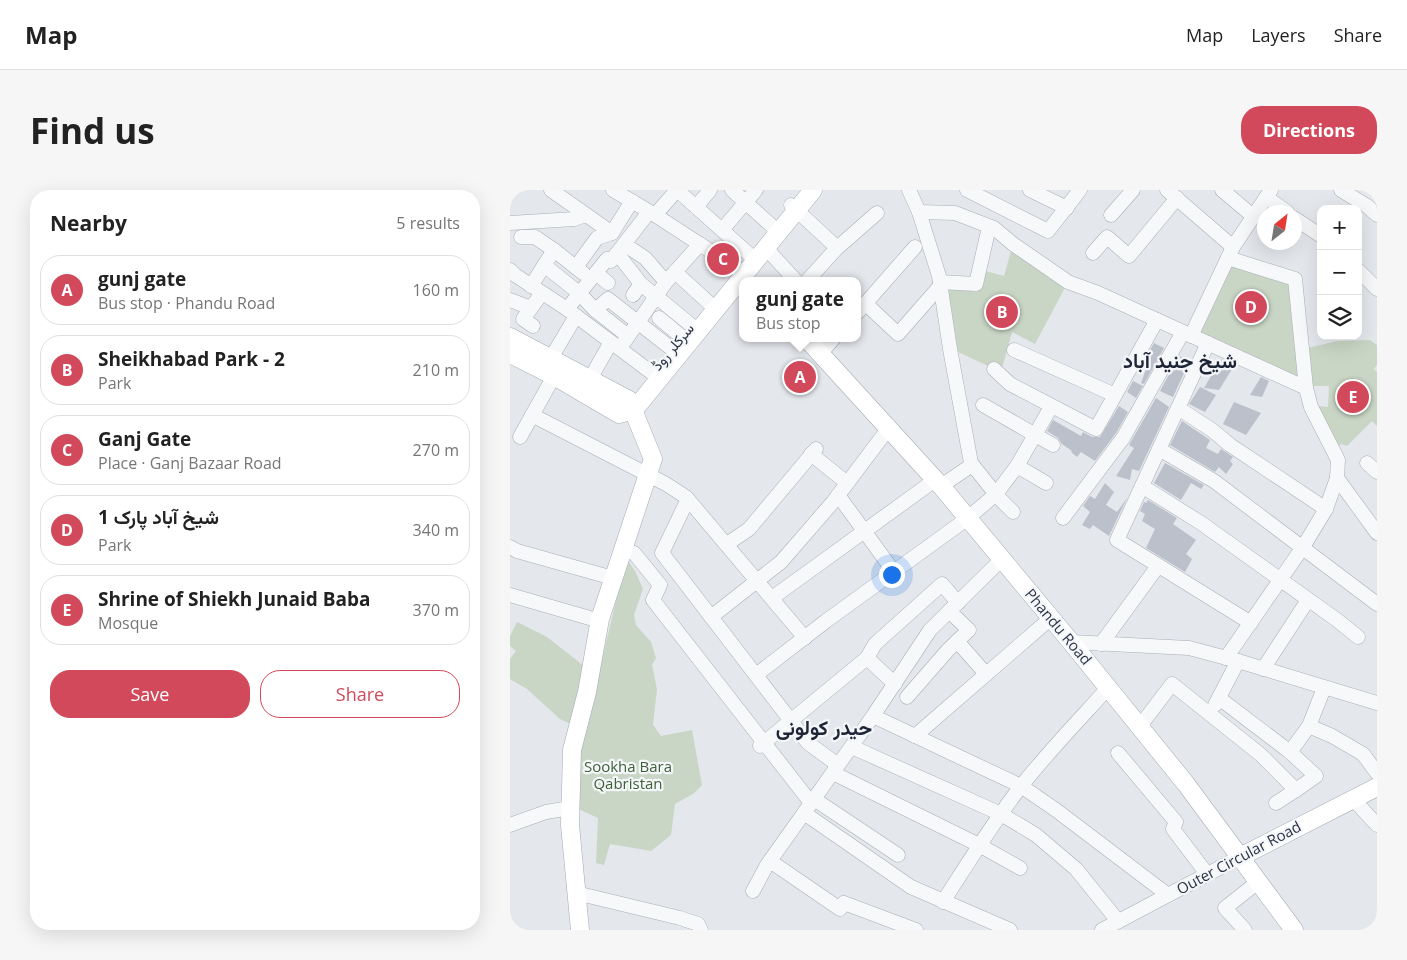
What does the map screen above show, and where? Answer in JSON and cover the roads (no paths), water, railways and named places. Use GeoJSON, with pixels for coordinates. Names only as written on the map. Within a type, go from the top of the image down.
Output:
{"type":"FeatureCollection","features":[{"type":"Feature","properties":{"kind":"main road"},"geometry":{"type":"LineString","coordinates":[[758,251],[794,207],[803,190]]}},
{"type":"Feature","properties":{"kind":"main road"},"geometry":{"type":"LineString","coordinates":[[744,275],[773,227],[813,190]]}},
{"type":"Feature","properties":{"kind":"main road","name":"سرکلر روڈ"},"geometry":{"type":"LineString","coordinates":[[631,405],[652,373],[710,303],[739,279]]}},
{"type":"Feature","properties":{"kind":"main road"},"geometry":{"type":"LineString","coordinates":[[511,348],[619,414],[631,405],[739,281]]}},
{"type":"Feature","properties":{"kind":"main road","name":"Phandu Road"},"geometry":{"type":"LineString","coordinates":[[810,342],[938,483],[1071,642],[1186,784],[1294,930]]}},
{"type":"Feature","properties":{"kind":"main road"},"geometry":{"type":"LineString","coordinates":[[511,348],[551,358],[590,378],[631,405],[653,458],[600,621],[587,692],[572,750],[570,825],[580,930]]}},
{"type":"Feature","properties":{"kind":"main road","name":"Outer Circular Road"},"geometry":{"type":"LineString","coordinates":[[1240,857],[1377,787]]}},
{"type":"Feature","properties":{"kind":"street"},"geometry":{"type":"LineString","coordinates":[[551,190],[586,215],[620,250],[636,284],[656,296],[681,337]]}},
{"type":"Feature","properties":{"kind":"street"},"geometry":{"type":"LineString","coordinates":[[613,190],[700,244],[744,275]]}},
{"type":"Feature","properties":{"kind":"street"},"geometry":{"type":"LineString","coordinates":[[551,358],[579,293],[607,259],[611,261],[652,213],[677,190],[722,230],[758,251],[791,277]]}},
{"type":"Feature","properties":{"kind":"street"},"geometry":{"type":"LineString","coordinates":[[696,207],[710,190]]}},
{"type":"Feature","properties":{"kind":"street"},"geometry":{"type":"LineString","coordinates":[[732,190],[773,227]]}},
{"type":"Feature","properties":{"kind":"street"},"geometry":{"type":"LineString","coordinates":[[722,230],[756,190]]}},
{"type":"Feature","properties":{"kind":"street"},"geometry":{"type":"LineString","coordinates":[[909,190],[919,212],[940,284],[972,465],[1012,512]]}},
{"type":"Feature","properties":{"kind":"street"},"geometry":{"type":"LineString","coordinates":[[967,190],[1048,231],[1080,190]]}},
{"type":"Feature","properties":{"kind":"street"},"geometry":{"type":"LineString","coordinates":[[1030,190],[1067,208]]}},
{"type":"Feature","properties":{"kind":"street"},"geometry":{"type":"LineString","coordinates":[[1111,215],[1133,190]]}},
{"type":"Feature","properties":{"kind":"street"},"geometry":{"type":"LineString","coordinates":[[1222,190],[1254,217]]}},
{"type":"Feature","properties":{"kind":"street"},"geometry":{"type":"LineString","coordinates":[[1341,190],[1367,206],[1377,215]]}},
{"type":"Feature","properties":{"kind":"street"},"geometry":{"type":"LineString","coordinates":[[1093,253],[1107,237],[1129,256],[1172,194],[1231,252],[1295,279],[1306,388],[1311,407],[1338,460],[1337,478],[1326,509],[1303,547],[1251,623],[1232,659],[1220,698],[1210,714]]}},
{"type":"Feature","properties":{"kind":"street"},"geometry":{"type":"LineString","coordinates":[[1063,518],[1123,438],[1187,334],[1231,252],[1269,194],[1280,205]]}},
{"type":"Feature","properties":{"kind":"street"},"geometry":{"type":"LineString","coordinates":[[576,267],[597,238],[606,235],[632,201]]}},
{"type":"Feature","properties":{"kind":"street"},"geometry":{"type":"LineString","coordinates":[[794,207],[832,243]]}},
{"type":"Feature","properties":{"kind":"street"},"geometry":{"type":"LineString","coordinates":[[919,212],[955,213],[989,227],[1068,282],[1098,293],[1306,388]]}},
{"type":"Feature","properties":{"kind":"street"},"geometry":{"type":"LineString","coordinates":[[811,277],[836,249],[877,213]]}},
{"type":"Feature","properties":{"kind":"street"},"geometry":{"type":"LineString","coordinates":[[510,223],[574,219],[586,215]]}},
{"type":"Feature","properties":{"kind":"street"},"geometry":{"type":"LineString","coordinates":[[1302,223],[1317,233]]}},
{"type":"Feature","properties":{"kind":"street"},"geometry":{"type":"LineString","coordinates":[[915,247],[861,307],[898,334],[940,284],[976,284],[989,227]]}},
{"type":"Feature","properties":{"kind":"street"},"geometry":{"type":"LineString","coordinates":[[514,240],[535,237],[576,267],[608,283]]}},
{"type":"Feature","properties":{"kind":"street"},"geometry":{"type":"LineString","coordinates":[[590,378],[616,345],[628,336],[670,277],[700,244]]}},
{"type":"Feature","properties":{"kind":"street"},"geometry":{"type":"LineString","coordinates":[[511,348],[529,318],[544,266],[554,250]]}},
{"type":"Feature","properties":{"kind":"street"},"geometry":{"type":"LineString","coordinates":[[620,250],[648,262],[710,303]]}},
{"type":"Feature","properties":{"kind":"street"},"geometry":{"type":"LineString","coordinates":[[636,284],[648,262]]}},
{"type":"Feature","properties":{"kind":"street"},"geometry":{"type":"LineString","coordinates":[[544,266],[579,293],[595,310],[628,336]]}},
{"type":"Feature","properties":{"kind":"street"},"geometry":{"type":"LineString","coordinates":[[510,270],[571,312],[652,373]]}},
{"type":"Feature","properties":{"kind":"street"},"geometry":{"type":"LineString","coordinates":[[1362,274],[1377,289]]}},
{"type":"Feature","properties":{"kind":"street"},"geometry":{"type":"LineString","coordinates":[[595,310],[608,299],[638,322],[681,337]]}},
{"type":"Feature","properties":{"kind":"street"},"geometry":{"type":"LineString","coordinates":[[510,300],[529,318]]}},
{"type":"Feature","properties":{"kind":"street"},"geometry":{"type":"LineString","coordinates":[[648,309],[662,314],[681,337]]}},
{"type":"Feature","properties":{"kind":"street"},"geometry":{"type":"LineString","coordinates":[[994,369],[1010,384],[1096,429],[1157,320]]}},
{"type":"Feature","properties":{"kind":"street"},"geometry":{"type":"LineString","coordinates":[[820,354],[830,342]]}},
{"type":"Feature","properties":{"kind":"street"},"geometry":{"type":"LineString","coordinates":[[1208,343],[1117,540],[1251,623]]}},
{"type":"Feature","properties":{"kind":"street"},"geometry":{"type":"LineString","coordinates":[[1014,350],[1115,395]]}},
{"type":"Feature","properties":{"kind":"street"},"geometry":{"type":"LineString","coordinates":[[520,438],[554,376]]}},
{"type":"Feature","properties":{"kind":"street"},"geometry":{"type":"LineString","coordinates":[[983,405],[1053,444]]}},
{"type":"Feature","properties":{"kind":"street"},"geometry":{"type":"LineString","coordinates":[[756,676],[826,620],[968,518],[996,494],[1018,466],[1051,407]]}},
{"type":"Feature","properties":{"kind":"street"},"geometry":{"type":"LineString","coordinates":[[1178,408],[1212,430],[1230,446],[1326,509]]}},
{"type":"Feature","properties":{"kind":"street"},"geometry":{"type":"LineString","coordinates":[[532,416],[648,475],[688,499],[805,638]]}},
{"type":"Feature","properties":{"kind":"street"},"geometry":{"type":"LineString","coordinates":[[711,617],[781,562],[848,483],[888,429]]}},
{"type":"Feature","properties":{"kind":"street"},"geometry":{"type":"LineString","coordinates":[[1159,449],[1214,481],[1377,604]]}},
{"type":"Feature","properties":{"kind":"street"},"geometry":{"type":"LineString","coordinates":[[727,544],[749,529],[814,451],[848,483]]}},
{"type":"Feature","properties":{"kind":"street"},"geometry":{"type":"LineString","coordinates":[[772,598],[938,483],[972,465]]}},
{"type":"Feature","properties":{"kind":"street"},"geometry":{"type":"LineString","coordinates":[[1018,466],[1046,483]]}},
{"type":"Feature","properties":{"kind":"street"},"geometry":{"type":"LineString","coordinates":[[1337,478],[1372,518],[1377,533]]}},
{"type":"Feature","properties":{"kind":"street"},"geometry":{"type":"LineString","coordinates":[[1142,486],[1201,523],[1358,637]]}},
{"type":"Feature","properties":{"kind":"street"},"geometry":{"type":"LineString","coordinates":[[838,495],[894,572]]}},
{"type":"Feature","properties":{"kind":"street"},"geometry":{"type":"LineString","coordinates":[[688,499],[662,553],[808,743],[835,769],[1020,868]]}},
{"type":"Feature","properties":{"kind":"street"},"geometry":{"type":"LineString","coordinates":[[510,547],[517,551],[613,578]]}},
{"type":"Feature","properties":{"kind":"street"},"geometry":{"type":"LineString","coordinates":[[622,550],[634,553],[660,585],[653,600],[810,805],[911,887],[1010,930]]}},
{"type":"Feature","properties":{"kind":"street"},"geometry":{"type":"LineString","coordinates":[[753,891],[770,862],[852,747],[930,630],[1002,559]]}},
{"type":"Feature","properties":{"kind":"street"},"geometry":{"type":"LineString","coordinates":[[1101,644],[1158,566]]}},
{"type":"Feature","properties":{"kind":"street"},"geometry":{"type":"LineString","coordinates":[[762,744],[867,658],[876,644],[942,584],[969,630],[948,650],[907,697]]}},
{"type":"Feature","properties":{"kind":"street"},"geometry":{"type":"LineString","coordinates":[[510,595],[600,621]]}},
{"type":"Feature","properties":{"kind":"street"},"geometry":{"type":"LineString","coordinates":[[1263,669],[1308,600]]}},
{"type":"Feature","properties":{"kind":"street"},"geometry":{"type":"LineString","coordinates":[[915,736],[1051,618]]}},
{"type":"Feature","properties":{"kind":"street"},"geometry":{"type":"LineString","coordinates":[[957,641],[986,674]]}},
{"type":"Feature","properties":{"kind":"street"},"geometry":{"type":"LineString","coordinates":[[1071,642],[1190,648],[1377,703]]}},
{"type":"Feature","properties":{"kind":"street"},"geometry":{"type":"LineString","coordinates":[[867,658],[895,684]]}},
{"type":"Feature","properties":{"kind":"street"},"geometry":{"type":"LineString","coordinates":[[1140,726],[1172,684],[1261,755],[1296,790]]}},
{"type":"Feature","properties":{"kind":"street"},"geometry":{"type":"LineString","coordinates":[[943,902],[979,845],[1021,786],[1108,688]]}},
{"type":"Feature","properties":{"kind":"street"},"geometry":{"type":"LineString","coordinates":[[1290,752],[1309,726],[1324,688]]}},
{"type":"Feature","properties":{"kind":"street"},"geometry":{"type":"LineString","coordinates":[[1220,698],[1290,752],[1316,776],[1276,803]]}},
{"type":"Feature","properties":{"kind":"street"},"geometry":{"type":"LineString","coordinates":[[873,716],[1021,786],[1056,810],[1168,895]]}},
{"type":"Feature","properties":{"kind":"street"},"geometry":{"type":"LineString","coordinates":[[1309,726],[1332,736],[1363,754],[1377,773]]}},
{"type":"Feature","properties":{"kind":"street"},"geometry":{"type":"LineString","coordinates":[[852,747],[1001,814],[1036,836],[1076,869],[1118,922]]}},
{"type":"Feature","properties":{"kind":"street"},"geometry":{"type":"LineString","coordinates":[[1118,753],[1176,822],[1173,829],[1207,874]]}},
{"type":"Feature","properties":{"kind":"street"},"geometry":{"type":"LineString","coordinates":[[1353,799],[1377,825]]}},
{"type":"Feature","properties":{"kind":"street"},"geometry":{"type":"LineString","coordinates":[[810,805],[898,855]]}},
{"type":"Feature","properties":{"kind":"street"},"geometry":{"type":"LineString","coordinates":[[510,825],[546,812],[570,808]]}},
{"type":"Feature","properties":{"kind":"street","name":"Outer Circular Road"},"geometry":{"type":"LineString","coordinates":[[1102,930],[1240,857]]}},
{"type":"Feature","properties":{"kind":"street"},"geometry":{"type":"LineString","coordinates":[[770,862],[840,909],[844,903],[916,930]]}},
{"type":"Feature","properties":{"kind":"street"},"geometry":{"type":"LineString","coordinates":[[1246,930],[1225,908],[1258,882]]}},
{"type":"Feature","properties":{"kind":"street"},"geometry":{"type":"LineString","coordinates":[[576,893],[680,918],[698,924],[701,930]]}},
{"type":"Feature","properties":{"kind":"place","name":"Ganj Gate"},"geometry":{"type":"Point","coordinates":[723,259]}},
{"type":"Feature","properties":{"kind":"place","name":"شیخ آباد پارک 1"},"geometry":{"type":"Point","coordinates":[1251,307]}},
{"type":"Feature","properties":{"kind":"place","name":"Sheikhabad Park - 2"},"geometry":{"type":"Point","coordinates":[1002,312]}},
{"type":"Feature","properties":{"kind":"place","name":"gunj gate"},"geometry":{"type":"Point","coordinates":[800,377]}},
{"type":"Feature","properties":{"kind":"place","name":"Shrine of Shiekh Junaid Baba"},"geometry":{"type":"Point","coordinates":[1353,397]}},
{"type":"Feature","properties":{"kind":"district","name":"شیخ جنید آباد"},"geometry":{"type":"Point","coordinates":[1180,361]}},
{"type":"Feature","properties":{"kind":"district","name":"حیدر کولونی"},"geometry":{"type":"Point","coordinates":[824,728]}},
{"type":"Feature","properties":{"kind":"park label","name":"Sookha Bara Qabristan"},"geometry":{"type":"Point","coordinates":[628,776]}}]}
